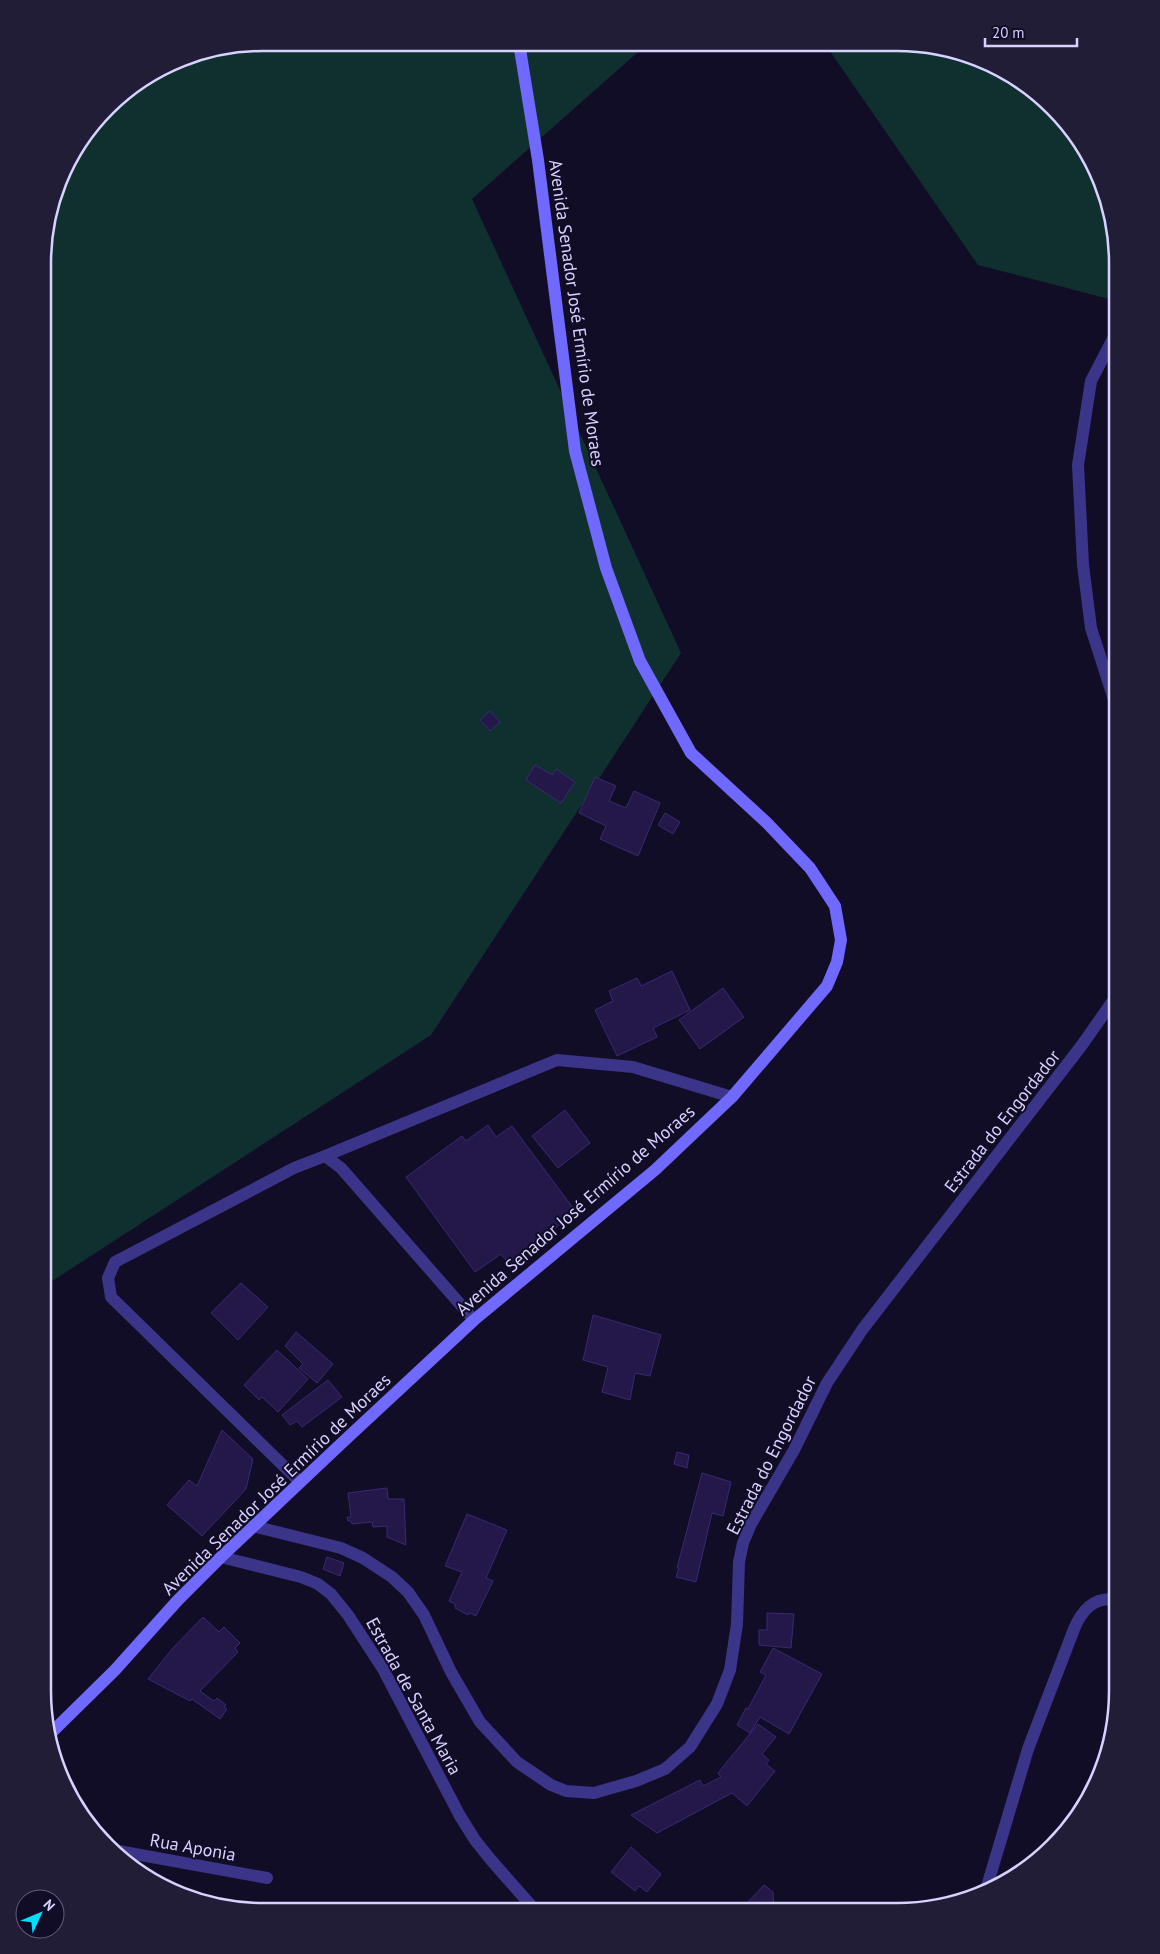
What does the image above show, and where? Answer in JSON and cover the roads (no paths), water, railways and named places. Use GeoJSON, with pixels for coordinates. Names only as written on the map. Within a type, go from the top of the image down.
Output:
{"type":"FeatureCollection","features":[{"type":"Feature","properties":{"kind":"main road","name":"Avenida Senador José Ermírio de Moraes"},"geometry":{"type":"LineString","coordinates":[[55,1730],[115,1670],[178,1600],[300,1482],[474,1320],[655,1170],[732,1097],[827,986],[838,962],[841,940],[835,906],[810,868],[766,822],[691,753],[640,661],[606,568],[575,451],[538,160],[520,51]]}},
{"type":"Feature","properties":{"kind":"street"},"geometry":{"type":"LineString","coordinates":[[1109,348],[1091,382],[1078,465],[1083,565],[1091,628],[1109,684]]}},
{"type":"Feature","properties":{"kind":"street","name":"Estrada do Engordador"},"geometry":{"type":"LineString","coordinates":[[253,1526],[341,1548],[363,1558],[392,1577],[408,1592],[424,1615],[452,1672],[480,1722],[517,1762],[551,1785],[566,1792],[594,1793],[636,1781],[665,1769],[690,1747],[717,1704],[730,1670],[737,1624],[739,1562],[743,1542],[751,1524],[794,1450],[827,1383],[862,1330],[1082,1045],[1109,1006]]}},
{"type":"Feature","properties":{"kind":"street"},"geometry":{"type":"LineString","coordinates":[[300,1482],[111,1297],[108,1278],[115,1262],[294,1168],[557,1060],[633,1067],[732,1097]]}},
{"type":"Feature","properties":{"kind":"street"},"geometry":{"type":"LineString","coordinates":[[325,1156],[341,1168],[474,1320]]}},
{"type":"Feature","properties":{"kind":"street","name":"Estrada de Santa Maria"},"geometry":{"type":"LineString","coordinates":[[221,1557],[301,1577],[318,1584],[331,1594],[348,1615],[383,1669],[460,1816],[475,1840],[529,1903]]}},
{"type":"Feature","properties":{"kind":"street"},"geometry":{"type":"LineString","coordinates":[[988,1882],[1028,1749],[1074,1629],[1087,1607],[1096,1602],[1109,1599]]}},
{"type":"Feature","properties":{"kind":"street","name":"Rua Aponia"},"geometry":{"type":"LineString","coordinates":[[126,1852],[267,1878]]}}]}
